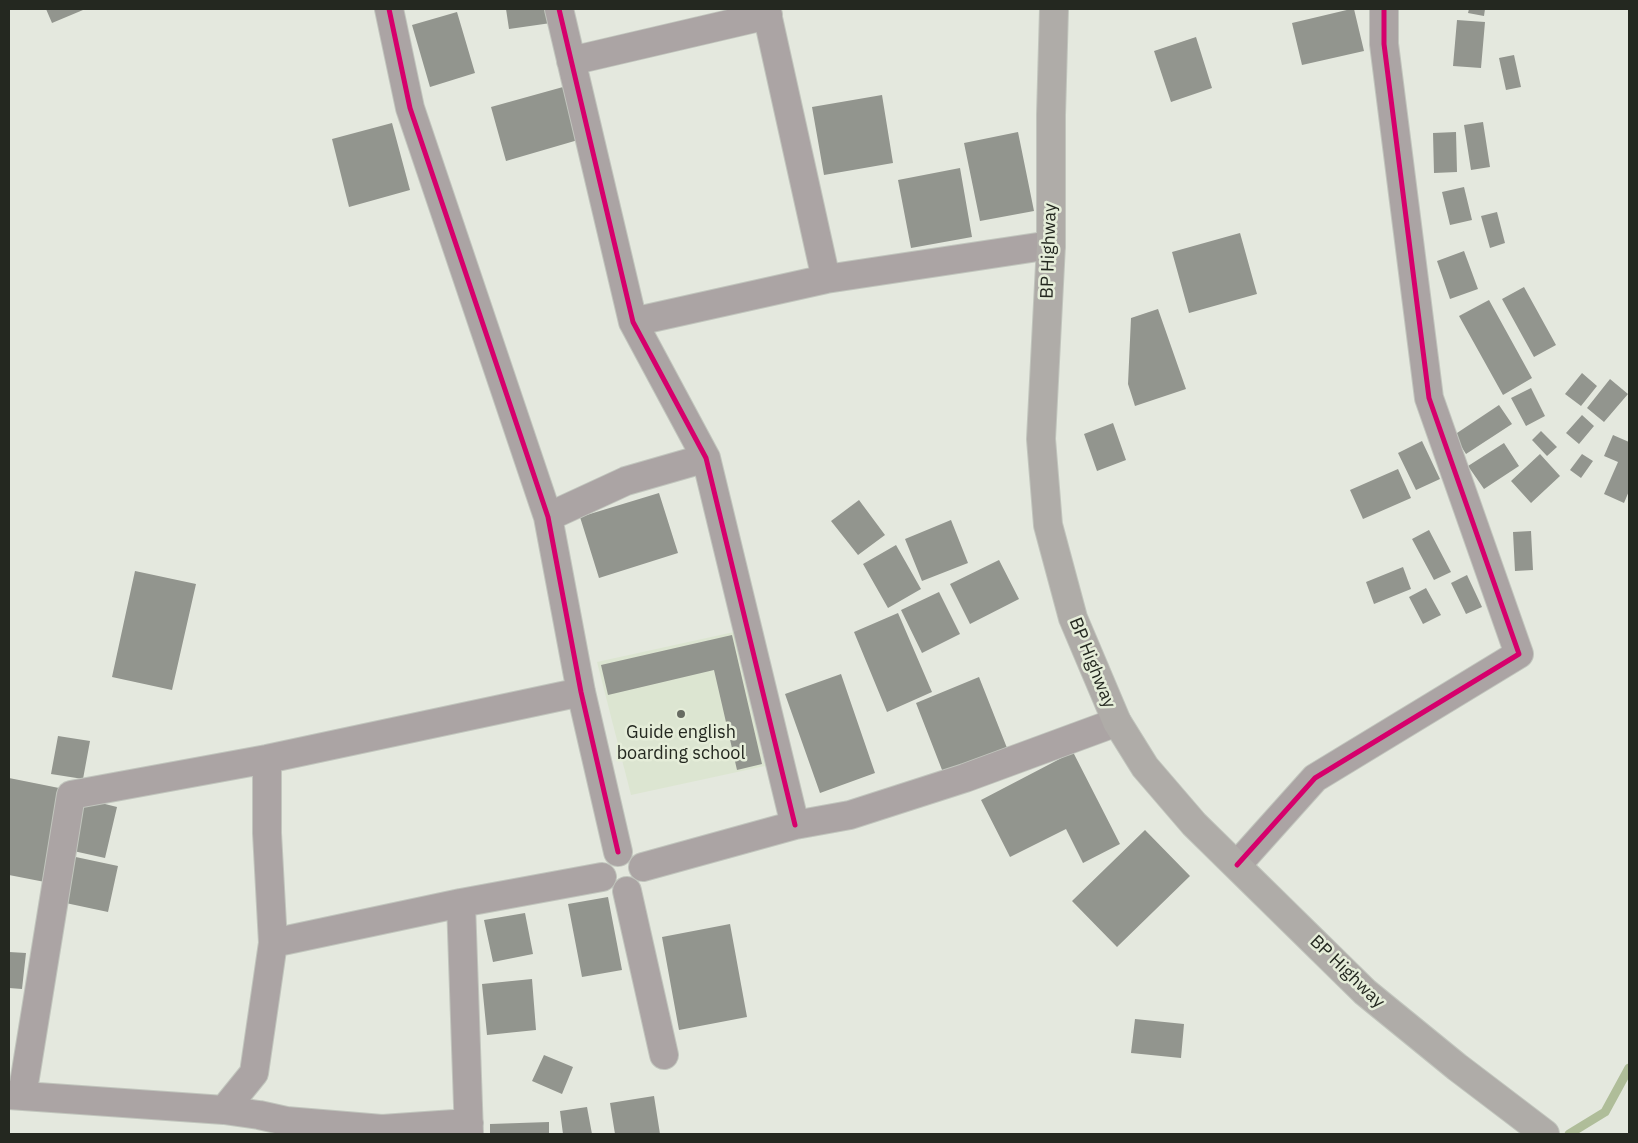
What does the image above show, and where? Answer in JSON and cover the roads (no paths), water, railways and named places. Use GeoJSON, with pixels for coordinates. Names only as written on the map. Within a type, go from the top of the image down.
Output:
{"type":"FeatureCollection","features":[{"type":"Feature","properties":{"kind":"highway","name":"BP Highway"},"geometry":{"type":"LineString","coordinates":[[1054,9],[1051,114],[1051,245],[1041,439],[1048,525],[1073,618],[1117,722],[1145,767],[1194,824],[1365,992],[1456,1067],[1545,1134]]}},
{"type":"Feature","properties":{"kind":"street"},"geometry":{"type":"LineString","coordinates":[[389,9],[410,108],[548,518],[581,692],[618,852]]}},
{"type":"Feature","properties":{"kind":"street"},"geometry":{"type":"LineString","coordinates":[[559,9],[633,322],[706,458],[795,825]]}},
{"type":"Feature","properties":{"kind":"street"},"geometry":{"type":"LineString","coordinates":[[1236,865],[1315,778],[1520,654],[1429,398],[1384,44],[1384,9]]}},
{"type":"Feature","properties":{"kind":"street"},"geometry":{"type":"LineString","coordinates":[[571,61],[767,12],[826,279]]}},
{"type":"Feature","properties":{"kind":"street"},"geometry":{"type":"LineString","coordinates":[[633,322],[826,279],[1051,245]]}},
{"type":"Feature","properties":{"kind":"street"},"geometry":{"type":"LineString","coordinates":[[548,518],[626,480],[706,458]]}},
{"type":"Feature","properties":{"kind":"street"},"geometry":{"type":"LineString","coordinates":[[461,903],[469,1129],[382,1129],[286,1121],[224,1110],[15,1095],[71,795],[268,758],[581,692]]}},
{"type":"Feature","properties":{"kind":"street"},"geometry":{"type":"LineString","coordinates":[[643,867],[795,825],[850,816],[965,778],[1117,722]]}},
{"type":"Feature","properties":{"kind":"street"},"geometry":{"type":"LineString","coordinates":[[224,1110],[254,1073],[273,943],[267,833],[268,758]]}},
{"type":"Feature","properties":{"kind":"street"},"geometry":{"type":"LineString","coordinates":[[624,851],[636,856],[643,867],[642,880],[633,889],[621,892],[609,887],[602,877],[603,864],[612,854],[618,852],[624,851]]}},
{"type":"Feature","properties":{"kind":"street"},"geometry":{"type":"LineString","coordinates":[[273,943],[461,903],[602,877]]}},
{"type":"Feature","properties":{"kind":"street"},"geometry":{"type":"LineString","coordinates":[[627,891],[664,1055]]}},
{"type":"Feature","properties":{"kind":"waterway"},"geometry":{"type":"LineString","coordinates":[[1569,1134],[1605,1112],[1629,1068]]}},
{"type":"Feature","properties":{"kind":"place","name":"Guide english boarding school"},"geometry":{"type":"Point","coordinates":[681,714]}}]}
